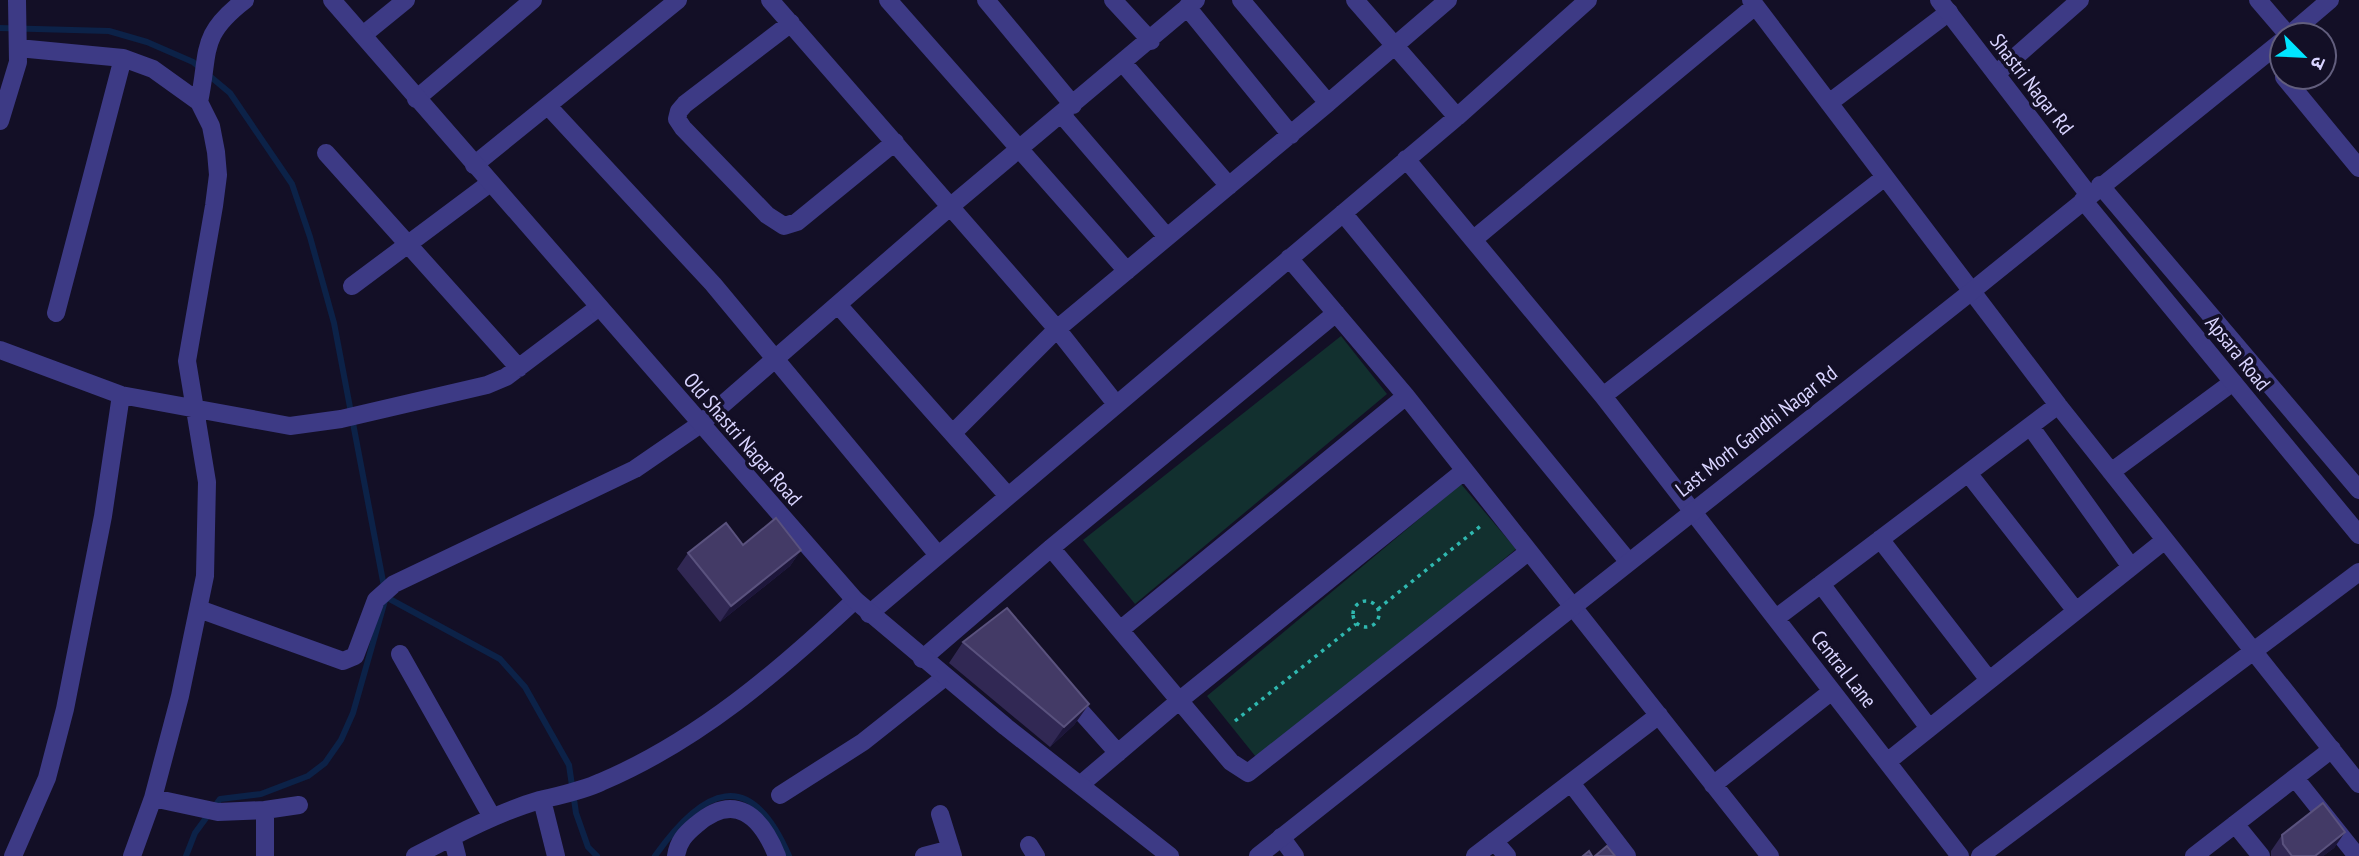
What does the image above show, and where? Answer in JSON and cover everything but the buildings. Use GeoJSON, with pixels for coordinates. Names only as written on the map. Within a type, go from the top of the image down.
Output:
{"type":"FeatureCollection","features":[{"type":"Feature","properties":{"kind":"street"},"geometry":{"type":"LineString","coordinates":[[132,856],[153,798],[205,576],[209,514],[203,449],[189,383],[189,343],[218,175],[211,126],[201,95],[205,56],[218,24],[245,0]]}},
{"type":"Feature","properties":{"kind":"street","name":"Old Shastri Nagar Road"},"geometry":{"type":"LineString","coordinates":[[332,0],[699,425],[855,600],[922,659],[1170,856]]}},
{"type":"Feature","properties":{"kind":"street"},"geometry":{"type":"LineString","coordinates":[[363,36],[406,0]]}},
{"type":"Feature","properties":{"kind":"street"},"geometry":{"type":"LineString","coordinates":[[416,99],[533,0]]}},
{"type":"Feature","properties":{"kind":"street"},"geometry":{"type":"LineString","coordinates":[[474,165],[678,0]]}},
{"type":"Feature","properties":{"kind":"street"},"geometry":{"type":"LineString","coordinates":[[770,0],[951,206],[1116,404]]}},
{"type":"Feature","properties":{"kind":"street"},"geometry":{"type":"LineString","coordinates":[[888,0],[1126,271]]}},
{"type":"Feature","properties":{"kind":"street"},"geometry":{"type":"LineString","coordinates":[[986,0],[1067,110],[1167,237]]}},
{"type":"Feature","properties":{"kind":"street"},"geometry":{"type":"LineString","coordinates":[[1113,0],[1151,41]]}},
{"type":"Feature","properties":{"kind":"street"},"geometry":{"type":"LineString","coordinates":[[1241,0],[1328,103]]}},
{"type":"Feature","properties":{"kind":"street"},"geometry":{"type":"LineString","coordinates":[[1355,0],[1457,117]]}},
{"type":"Feature","properties":{"kind":"street"},"geometry":{"type":"LineString","coordinates":[[953,433],[1057,330],[1395,48],[1448,0]]}},
{"type":"Feature","properties":{"kind":"street"},"geometry":{"type":"LineString","coordinates":[[1996,74],[2080,0]]}},
{"type":"Feature","properties":{"kind":"street"},"geometry":{"type":"LineString","coordinates":[[2258,0],[2276,21]]}},
{"type":"Feature","properties":{"kind":"street"},"geometry":{"type":"LineString","coordinates":[[2305,21],[2330,0]]}},
{"type":"Feature","properties":{"kind":"street"},"geometry":{"type":"LineString","coordinates":[[869,614],[1457,117],[1583,1]]}},
{"type":"Feature","properties":{"kind":"street"},"geometry":{"type":"LineString","coordinates":[[1474,239],[1753,3],[2058,405],[2359,784]]}},
{"type":"Feature","properties":{"kind":"street"},"geometry":{"type":"LineString","coordinates":[[199,608],[342,661],[351,659],[388,588],[635,469],[699,425],[951,206],[1020,151],[1192,4],[1291,135]]}},
{"type":"Feature","properties":{"kind":"street"},"geometry":{"type":"LineString","coordinates":[[1829,103],[1944,6]]}},
{"type":"Feature","properties":{"kind":"street","name":"Shastri Nagar Rd"},"geometry":{"type":"LineString","coordinates":[[1944,6],[2091,193]]}},
{"type":"Feature","properties":{"kind":"street"},"geometry":{"type":"LineString","coordinates":[[0,121],[15,75],[16,8]]}},
{"type":"Feature","properties":{"kind":"street"},"geometry":{"type":"LineString","coordinates":[[791,23],[685,104],[678,111],[677,120],[683,128],[767,215],[784,226],[797,222],[895,142]]}},
{"type":"Feature","properties":{"kind":"street"},"geometry":{"type":"LineString","coordinates":[[17,42],[123,58],[153,69],[201,95]]}},
{"type":"Feature","properties":{"kind":"street","name":"Last Morh Gandhi Nagar Rd"},"geometry":{"type":"LineString","coordinates":[[1258,856],[2266,55]]}},
{"type":"Feature","properties":{"kind":"street"},"geometry":{"type":"LineString","coordinates":[[56,313],[123,58]]}},
{"type":"Feature","properties":{"kind":"street"},"geometry":{"type":"LineString","coordinates":[[1123,64],[1228,186]]}},
{"type":"Feature","properties":{"kind":"street"},"geometry":{"type":"LineString","coordinates":[[2295,91],[2359,168]]}},
{"type":"Feature","properties":{"kind":"street"},"geometry":{"type":"LineString","coordinates":[[548,106],[713,284],[938,555]]}},
{"type":"Feature","properties":{"kind":"street"},"geometry":{"type":"LineString","coordinates":[[326,153],[519,368]]}},
{"type":"Feature","properties":{"kind":"street","name":"Central Lane"},"geometry":{"type":"LineString","coordinates":[[1406,159],[1603,396],[1960,856]]}},
{"type":"Feature","properties":{"kind":"street"},"geometry":{"type":"LineString","coordinates":[[1603,396],[1885,177]]}},
{"type":"Feature","properties":{"kind":"street"},"geometry":{"type":"LineString","coordinates":[[352,286],[490,183]]}},
{"type":"Feature","properties":{"kind":"street","name":"Apsara Road"},"geometry":{"type":"LineString","coordinates":[[2091,193],[2232,382],[2359,535]]}},
{"type":"Feature","properties":{"kind":"street","name":"Apsara Road"},"geometry":{"type":"LineString","coordinates":[[2091,193],[2359,490]]}},
{"type":"Feature","properties":{"kind":"street"},"geometry":{"type":"LineString","coordinates":[[1343,212],[1628,561]]}},
{"type":"Feature","properties":{"kind":"street"},"geometry":{"type":"LineString","coordinates":[[1289,258],[1406,396],[1659,715],[1766,855]]}},
{"type":"Feature","properties":{"kind":"street"},"geometry":{"type":"LineString","coordinates":[[839,306],[1008,496]]}},
{"type":"Feature","properties":{"kind":"street"},"geometry":{"type":"LineString","coordinates":[[0,350],[121,396],[290,426],[341,419],[487,385],[519,368],[599,307]]}},
{"type":"Feature","properties":{"kind":"street"},"geometry":{"type":"LineString","coordinates":[[922,659],[990,609],[1051,548],[1336,313]]}},
{"type":"Feature","properties":{"kind":"street"},"geometry":{"type":"LineString","coordinates":[[2111,472],[2232,382]]}},
{"type":"Feature","properties":{"kind":"street"},"geometry":{"type":"LineString","coordinates":[[13,856],[47,778],[65,709],[103,516],[121,396]]}},
{"type":"Feature","properties":{"kind":"street"},"geometry":{"type":"LineString","coordinates":[[1120,630],[1406,396]]}},
{"type":"Feature","properties":{"kind":"street"},"geometry":{"type":"LineString","coordinates":[[1776,618],[2058,405]]}},
{"type":"Feature","properties":{"kind":"street"},"geometry":{"type":"LineString","coordinates":[[2030,426],[2131,567]]}},
{"type":"Feature","properties":{"kind":"street"},"geometry":{"type":"LineString","coordinates":[[1080,785],[1180,700],[1464,471]]}},
{"type":"Feature","properties":{"kind":"street"},"geometry":{"type":"LineString","coordinates":[[1968,473],[2076,611]]}},
{"type":"Feature","properties":{"kind":"street"},"geometry":{"type":"LineString","coordinates":[[1880,539],[1989,680]]}},
{"type":"Feature","properties":{"kind":"street"},"geometry":{"type":"LineString","coordinates":[[1887,762],[2165,540]]}},
{"type":"Feature","properties":{"kind":"street"},"geometry":{"type":"LineString","coordinates":[[1051,548],[1231,762],[1248,773],[1528,552]]}},
{"type":"Feature","properties":{"kind":"street"},"geometry":{"type":"LineString","coordinates":[[1980,856],[2359,572]]}},
{"type":"Feature","properties":{"kind":"street"},"geometry":{"type":"LineString","coordinates":[[1821,584],[1929,728]]}},
{"type":"Feature","properties":{"kind":"street"},"geometry":{"type":"LineString","coordinates":[[415,856],[492,817],[584,789],[658,752],[748,695],[789,662],[855,600]]}},
{"type":"Feature","properties":{"kind":"street"},"geometry":{"type":"LineString","coordinates":[[400,654],[492,817]]}},
{"type":"Feature","properties":{"kind":"street"},"geometry":{"type":"LineString","coordinates":[[779,795],[863,742],[945,677]]}},
{"type":"Feature","properties":{"kind":"street"},"geometry":{"type":"LineString","coordinates":[[1056,683],[1118,753]]}},
{"type":"Feature","properties":{"kind":"street"},"geometry":{"type":"LineString","coordinates":[[1713,785],[1832,691]]}},
{"type":"Feature","properties":{"kind":"street"},"geometry":{"type":"LineString","coordinates":[[1475,856],[1659,715]]}},
{"type":"Feature","properties":{"kind":"street"},"geometry":{"type":"LineString","coordinates":[[2194,856],[2332,749]]}},
{"type":"Feature","properties":{"kind":"street"},"geometry":{"type":"LineString","coordinates":[[2295,778],[2357,856]]}},
{"type":"Feature","properties":{"kind":"street"},"geometry":{"type":"LineString","coordinates":[[1571,783],[1627,856]]}},
{"type":"Feature","properties":{"kind":"street"},"geometry":{"type":"LineString","coordinates":[[153,798],[210,810],[265,810],[299,805]]}},
{"type":"Feature","properties":{"kind":"street"},"geometry":{"type":"LineString","coordinates":[[546,799],[556,856]]}},
{"type":"Feature","properties":{"kind":"street"},"geometry":{"type":"LineString","coordinates":[[676,856],[679,843],[687,832],[715,811],[728,808],[739,810],[759,822],[777,856]]}},
{"type":"Feature","properties":{"kind":"street"},"geometry":{"type":"LineString","coordinates":[[265,810],[265,856]]}},
{"type":"Feature","properties":{"kind":"street"},"geometry":{"type":"LineString","coordinates":[[924,856],[952,853],[940,814]]}},
{"type":"Feature","properties":{"kind":"street"},"geometry":{"type":"LineString","coordinates":[[2235,824],[2261,856]]}},
{"type":"Feature","properties":{"kind":"street"},"geometry":{"type":"LineString","coordinates":[[452,837],[457,856]]}},
{"type":"Feature","properties":{"kind":"street"},"geometry":{"type":"LineString","coordinates":[[1281,837],[1295,856]]}},
{"type":"Feature","properties":{"kind":"street"},"geometry":{"type":"LineString","coordinates":[[1494,841],[1507,856]]}},
{"type":"Feature","properties":{"kind":"path"},"geometry":{"type":"LineString","coordinates":[[1378,609],[1483,524]]}},
{"type":"Feature","properties":{"kind":"path"},"geometry":{"type":"LineString","coordinates":[[1370,601],[1378,609],[1379,618],[1375,624],[1364,628],[1356,624],[1353,610],[1360,602],[1370,601]]}},
{"type":"Feature","properties":{"kind":"path"},"geometry":{"type":"LineString","coordinates":[[1235,721],[1356,624]]}},
{"type":"Feature","properties":{"kind":"green space"},"geometry":{"type":"Polygon","coordinates":[[[1341,336],[1387,394],[1135,604],[1083,540],[1341,336]]]}},
{"type":"Feature","properties":{"kind":"green space"},"geometry":{"type":"Polygon","coordinates":[[[1461,484],[1516,549],[1260,762],[1207,696],[1461,484]]]}},
{"type":"Feature","properties":{"kind":"waterway"},"geometry":{"type":"LineString","coordinates":[[0,28],[109,31],[147,42],[193,62],[230,93],[292,184],[334,323],[386,597],[353,713],[341,740],[325,763],[308,776],[261,794],[220,799],[195,833],[186,856]]}},
{"type":"Feature","properties":{"kind":"waterway"},"geometry":{"type":"LineString","coordinates":[[386,597],[500,659],[525,687],[569,765],[576,813],[588,847],[597,856]]}},
{"type":"Feature","properties":{"kind":"waterway"},"geometry":{"type":"LineString","coordinates":[[655,856],[691,815],[708,802],[725,796],[742,798],[758,808],[774,827],[789,856]]}}]}
